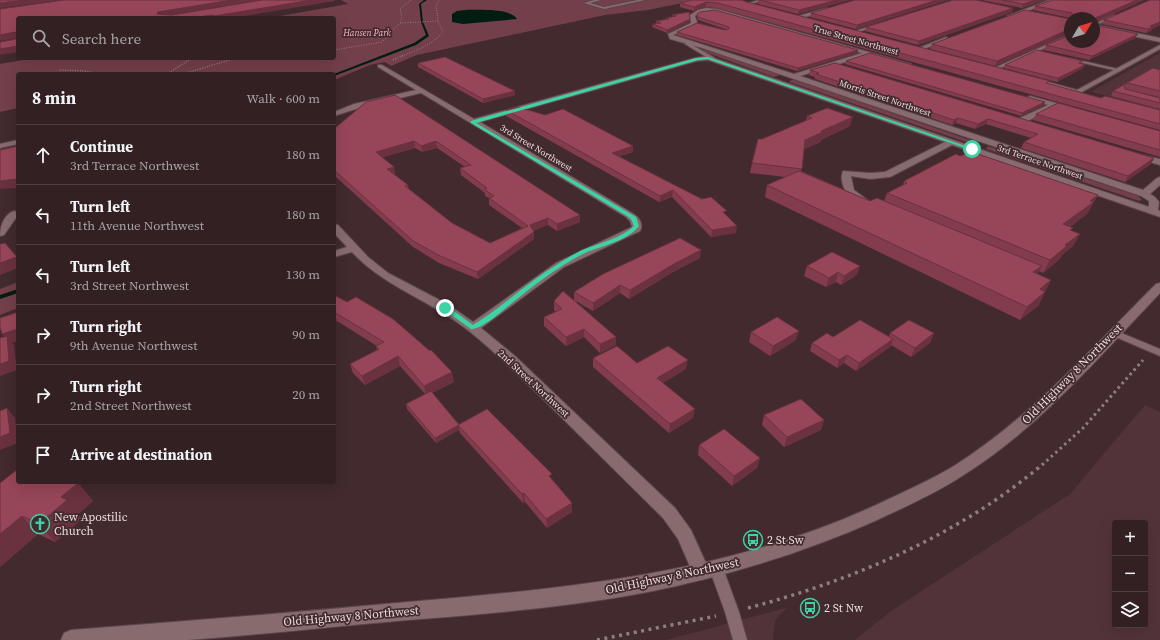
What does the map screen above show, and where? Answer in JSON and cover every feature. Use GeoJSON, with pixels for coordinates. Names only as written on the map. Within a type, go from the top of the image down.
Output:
{"type":"FeatureCollection","features":[{"type":"Feature","properties":{"kind":"street"},"geometry":{"type":"LineString","coordinates":[[1004,18],[1054,0]]}},
{"type":"Feature","properties":{"kind":"street"},"geometry":{"type":"LineString","coordinates":[[740,2],[762,8]]}},
{"type":"Feature","properties":{"kind":"street"},"geometry":{"type":"LineString","coordinates":[[798,17],[833,8]]}},
{"type":"Feature","properties":{"kind":"street","name":"Morris Street Northwest"},"geometry":{"type":"LineString","coordinates":[[708,9],[694,14],[692,16],[697,23],[670,35],[672,38],[703,46],[1144,194]]}},
{"type":"Feature","properties":{"kind":"street","name":"True Street Northwest"},"geometry":{"type":"LineString","coordinates":[[708,9],[719,10],[912,65]]}},
{"type":"Feature","properties":{"kind":"street"},"geometry":{"type":"LineString","coordinates":[[1008,9],[1036,14]]}},
{"type":"Feature","properties":{"kind":"street"},"geometry":{"type":"LineString","coordinates":[[791,15],[812,21]]}},
{"type":"Feature","properties":{"kind":"street"},"geometry":{"type":"LineString","coordinates":[[1100,27],[1160,40]]}},
{"type":"Feature","properties":{"kind":"street"},"geometry":{"type":"LineString","coordinates":[[847,30],[868,36]]}},
{"type":"Feature","properties":{"kind":"street"},"geometry":{"type":"LineString","coordinates":[[919,49],[954,36]]}},
{"type":"Feature","properties":{"kind":"street"},"geometry":{"type":"LineString","coordinates":[[912,47],[934,53]]}},
{"type":"Feature","properties":{"kind":"street"},"geometry":{"type":"LineString","coordinates":[[1078,92],[1160,47]]}},
{"type":"Feature","properties":{"kind":"street"},"geometry":{"type":"LineString","coordinates":[[778,82],[868,53]]}},
{"type":"Feature","properties":{"kind":"street"},"geometry":{"type":"LineString","coordinates":[[473,122],[698,59],[710,59]]}},
{"type":"Feature","properties":{"kind":"street","name":"3rd Terrace Northwest"},"geometry":{"type":"LineString","coordinates":[[710,59],[1157,212]]}},
{"type":"Feature","properties":{"kind":"street"},"geometry":{"type":"LineString","coordinates":[[834,64],[849,68]]}},
{"type":"Feature","properties":{"kind":"street","name":"3rd Street Northwest"},"geometry":{"type":"LineString","coordinates":[[380,66],[629,215],[634,219],[637,226],[629,234],[583,252],[559,265],[493,315],[473,328]]}},
{"type":"Feature","properties":{"kind":"street"},"geometry":{"type":"LineString","coordinates":[[986,67],[1001,71]]}},
{"type":"Feature","properties":{"kind":"street"},"geometry":{"type":"LineString","coordinates":[[1024,77],[1085,94]]}},
{"type":"Feature","properties":{"kind":"street"},"geometry":{"type":"LineString","coordinates":[[336,113],[357,106],[422,91]]}},
{"type":"Feature","properties":{"kind":"street"},"geometry":{"type":"LineString","coordinates":[[1024,97],[1077,111]]}},
{"type":"Feature","properties":{"kind":"street"},"geometry":{"type":"LineString","coordinates":[[1023,120],[1054,105]]}},
{"type":"Feature","properties":{"kind":"street"},"geometry":{"type":"LineString","coordinates":[[972,149],[986,141]]}},
{"type":"Feature","properties":{"kind":"street"},"geometry":{"type":"LineString","coordinates":[[0,146],[16,142]]}},
{"type":"Feature","properties":{"kind":"street"},"geometry":{"type":"LineString","coordinates":[[874,206],[851,193],[846,183],[846,173],[870,176],[887,175],[952,142]]}},
{"type":"Feature","properties":{"kind":"street"},"geometry":{"type":"LineString","coordinates":[[1130,153],[1160,162]]}},
{"type":"Feature","properties":{"kind":"street"},"geometry":{"type":"LineString","coordinates":[[1157,212],[1155,202],[1144,194],[1160,180]]}},
{"type":"Feature","properties":{"kind":"street"},"geometry":{"type":"LineString","coordinates":[[0,233],[14,214]]}},
{"type":"Feature","properties":{"kind":"street","name":"2nd Street Northwest"},"geometry":{"type":"LineString","coordinates":[[336,230],[353,248],[384,275],[445,308],[473,328],[510,359],[669,513],[708,570]]}},
{"type":"Feature","properties":{"kind":"street"},"geometry":{"type":"LineString","coordinates":[[336,253],[353,248]]}},
{"type":"Feature","properties":{"kind":"street","name":"Old Highway 8 Northwest"},"geometry":{"type":"LineString","coordinates":[[72,640],[498,603],[601,591],[647,584],[708,570],[820,536],[883,511],[957,472],[997,445],[1032,416],[1160,286]]}},
{"type":"Feature","properties":{"kind":"lane"},"geometry":{"type":"LineString","coordinates":[[599,0],[586,3],[604,8],[643,0]]}},
{"type":"Feature","properties":{"kind":"lane"},"geometry":{"type":"LineString","coordinates":[[747,4],[763,0]]}},
{"type":"Feature","properties":{"kind":"lane"},"geometry":{"type":"LineString","coordinates":[[1100,23],[1122,12]]}},
{"type":"Feature","properties":{"kind":"lane"},"geometry":{"type":"LineString","coordinates":[[854,32],[883,23]]}},
{"type":"Feature","properties":{"kind":"lane"},"geometry":{"type":"LineString","coordinates":[[994,69],[1064,38]]}},
{"type":"Feature","properties":{"kind":"lane"},"geometry":{"type":"LineString","coordinates":[[687,43],[710,59]]}},
{"type":"Feature","properties":{"kind":"lane"},"geometry":{"type":"LineString","coordinates":[[1036,50],[1044,52]]}},
{"type":"Feature","properties":{"kind":"lane"},"geometry":{"type":"LineString","coordinates":[[1066,58],[1118,70]]}},
{"type":"Feature","properties":{"kind":"lane"},"geometry":{"type":"LineString","coordinates":[[1114,333],[1156,352]]}},
{"type":"Feature","properties":{"kind":"lane"},"geometry":{"type":"LineString","coordinates":[[708,570],[732,612],[740,640]]}},
{"type":"Feature","properties":{"kind":"path"},"geometry":{"type":"LineString","coordinates":[[336,50],[382,42],[400,23],[402,18],[400,9],[411,0]]}},
{"type":"Feature","properties":{"kind":"path"},"geometry":{"type":"LineString","coordinates":[[380,66],[403,54],[425,47],[439,39],[443,32],[438,21],[436,5],[440,0]]}},
{"type":"Feature","properties":{"kind":"path"},"geometry":{"type":"LineString","coordinates":[[400,23],[438,21]]}},
{"type":"Feature","properties":{"kind":"path"},"geometry":{"type":"LineString","coordinates":[[170,72],[189,60]]}},
{"type":"Feature","properties":{"kind":"path"},"geometry":{"type":"LineString","coordinates":[[190,72],[229,60]]}},
{"type":"Feature","properties":{"kind":"path"},"geometry":{"type":"LineString","coordinates":[[60,70],[90,72]]}},
{"type":"Feature","properties":{"kind":"path"},"geometry":{"type":"LineString","coordinates":[[597,640],[681,624],[732,612],[817,588],[888,559],[995,500],[1032,474],[1062,449],[1156,352]]}},
{"type":"Feature","properties":{"kind":"shaded area"},"geometry":{"type":"Polygon","coordinates":[[[457,11],[501,11],[514,15],[517,19],[463,24],[452,22],[452,14],[457,11]]]}},
{"type":"Feature","properties":{"kind":"shaded area"},"geometry":{"type":"Polygon","coordinates":[[[1160,53],[1160,110],[1092,92],[1092,91],[1160,53]]]}},
{"type":"Feature","properties":{"kind":"shaded area"},"geometry":{"type":"Polygon","coordinates":[[[1145,405],[1160,412],[1160,640],[855,640],[891,611],[1070,494],[1145,405]]]}},
{"type":"Feature","properties":{"kind":"shaded area"},"geometry":{"type":"Polygon","coordinates":[[[789,607],[782,612],[775,621],[773,640],[666,640],[789,607]]]}},
{"type":"Feature","properties":{"kind":"green space","name":"Hansen Park"},"geometry":{"type":"Polygon","coordinates":[[[341,0],[698,0],[648,10],[605,15],[417,55],[391,66],[385,62],[370,65],[336,79],[336,72],[16,72],[16,108],[0,112],[0,64],[23,60],[336,60],[336,16],[280,16],[348,4],[341,0]]]}},
{"type":"Feature","properties":{"kind":"green space"},"geometry":{"type":"Polygon","coordinates":[[[703,49],[780,75],[774,77],[702,51],[703,49]]]}},
{"type":"Feature","properties":{"kind":"green space"},"geometry":{"type":"Polygon","coordinates":[[[791,80],[796,80],[973,141],[966,142],[789,82],[791,80]]]}},
{"type":"Feature","properties":{"kind":"green space"},"geometry":{"type":"Polygon","coordinates":[[[988,146],[1138,196],[1142,200],[1139,201],[986,149],[988,146]]]}},
{"type":"Feature","properties":{"kind":"green space"},"geometry":{"type":"Polygon","coordinates":[[[16,283],[16,309],[0,315],[0,289],[16,283]]]}},
{"type":"Feature","properties":{"kind":"building"},"geometry":{"type":"Polygon","coordinates":[[[0,0],[24,0],[0,3],[0,0]]]}},
{"type":"Feature","properties":{"kind":"building"},"geometry":{"type":"Polygon","coordinates":[[[64,0],[232,0],[158,12],[157,14],[172,15],[262,0],[312,0],[214,16],[16,16],[16,33],[0,35],[0,9],[64,0]]]}},
{"type":"Feature","properties":{"kind":"building"},"geometry":{"type":"Polygon","coordinates":[[[693,0],[741,0],[1050,81],[1046,83],[1101,98],[1105,96],[1160,110],[1160,124],[718,3],[706,2],[694,7],[680,3],[693,0]]]}},
{"type":"Feature","properties":{"kind":"building"},"geometry":{"type":"Polygon","coordinates":[[[760,0],[837,0],[799,10],[760,0]]]}},
{"type":"Feature","properties":{"kind":"building"},"geometry":{"type":"Polygon","coordinates":[[[855,0],[937,0],[857,25],[811,13],[855,0]]]}},
{"type":"Feature","properties":{"kind":"building"},"geometry":{"type":"Polygon","coordinates":[[[953,0],[976,0],[1013,8],[919,41],[866,27],[953,0]]]}},
{"type":"Feature","properties":{"kind":"building"},"geometry":{"type":"Polygon","coordinates":[[[1002,0],[1035,0],[1023,4],[1002,0]]]}},
{"type":"Feature","properties":{"kind":"building"},"geometry":{"type":"Polygon","coordinates":[[[1052,0],[1137,0],[1100,16],[1100,12],[1067,12],[1035,6],[1052,0]]]}},
{"type":"Feature","properties":{"kind":"building"},"geometry":{"type":"Polygon","coordinates":[[[1150,0],[1160,0],[1160,22],[1150,26],[1153,27],[1148,29],[1104,20],[1150,0]]]}},
{"type":"Feature","properties":{"kind":"building"},"geometry":{"type":"Polygon","coordinates":[[[715,10],[858,50],[798,68],[677,32],[697,23],[725,30],[729,29],[729,27],[698,17],[697,14],[700,12],[715,10]]]}},
{"type":"Feature","properties":{"kind":"building"},"geometry":{"type":"Polygon","coordinates":[[[1025,10],[1064,18],[1064,32],[997,61],[932,44],[1025,10]]]}},
{"type":"Feature","properties":{"kind":"building"},"geometry":{"type":"Polygon","coordinates":[[[689,12],[690,19],[667,30],[653,24],[661,23],[656,21],[669,19],[666,18],[676,16],[672,15],[689,12]]]}},
{"type":"Feature","properties":{"kind":"building"},"geometry":{"type":"Polygon","coordinates":[[[1100,26],[1138,34],[1092,56],[1046,45],[1064,38],[1064,48],[1100,48],[1100,26]]]}},
{"type":"Feature","properties":{"kind":"building"},"geometry":{"type":"Polygon","coordinates":[[[16,39],[16,46],[0,49],[0,42],[16,39]]]}},
{"type":"Feature","properties":{"kind":"building"},"geometry":{"type":"Polygon","coordinates":[[[1037,50],[1083,61],[1079,63],[1085,65],[1058,78],[1005,65],[1037,50]]]}},
{"type":"Feature","properties":{"kind":"building"},"geometry":{"type":"Polygon","coordinates":[[[870,53],[1045,102],[1022,113],[846,61],[870,53]]]}},
{"type":"Feature","properties":{"kind":"building"},"geometry":{"type":"Polygon","coordinates":[[[445,57],[515,91],[483,99],[418,63],[445,57]]]}},
{"type":"Feature","properties":{"kind":"building"},"geometry":{"type":"Polygon","coordinates":[[[835,63],[1154,158],[1128,176],[1024,142],[1038,134],[988,119],[978,124],[958,118],[954,120],[816,74],[819,73],[810,70],[835,63]]]}},
{"type":"Feature","properties":{"kind":"building"},"geometry":{"type":"Polygon","coordinates":[[[1153,68],[1160,70],[1160,91],[1128,83],[1124,86],[1125,89],[1160,98],[1160,103],[1113,91],[1153,68]]]}},
{"type":"Feature","properties":{"kind":"building"},"geometry":{"type":"Polygon","coordinates":[[[395,95],[580,215],[557,224],[548,218],[530,225],[534,232],[477,272],[438,255],[412,240],[336,172],[336,127],[366,102],[395,95]],[[414,141],[376,152],[394,167],[387,169],[408,185],[405,186],[452,223],[490,243],[528,226],[489,198],[494,196],[484,189],[487,188],[460,168],[471,165],[436,141],[421,146],[414,141]]]}},
{"type":"Feature","properties":{"kind":"building"},"geometry":{"type":"Polygon","coordinates":[[[1058,103],[1160,131],[1160,150],[1036,114],[1058,103]]]}},
{"type":"Feature","properties":{"kind":"building"},"geometry":{"type":"Polygon","coordinates":[[[518,107],[545,115],[563,109],[633,146],[612,153],[702,199],[711,197],[727,211],[723,212],[737,226],[712,230],[673,190],[660,196],[506,110],[518,107]]]}},
{"type":"Feature","properties":{"kind":"building"},"geometry":{"type":"Polygon","coordinates":[[[827,108],[853,117],[821,131],[823,132],[805,140],[802,169],[752,163],[758,139],[762,139],[812,118],[807,116],[827,108]]]}},
{"type":"Feature","properties":{"kind":"building"},"geometry":{"type":"Polygon","coordinates":[[[16,146],[16,179],[0,181],[0,150],[16,146]]]}},
{"type":"Feature","properties":{"kind":"building"},"geometry":{"type":"Polygon","coordinates":[[[972,152],[1098,195],[1090,201],[1094,202],[1063,224],[1073,228],[1070,230],[1080,234],[1065,245],[1067,246],[1050,260],[887,193],[907,183],[904,181],[956,154],[960,156],[972,152]]]}},
{"type":"Feature","properties":{"kind":"building"},"geometry":{"type":"Polygon","coordinates":[[[799,171],[870,201],[877,198],[1042,266],[1033,272],[1051,280],[1040,289],[1045,292],[1027,307],[767,185],[799,171]]]}},
{"type":"Feature","properties":{"kind":"building"},"geometry":{"type":"Polygon","coordinates":[[[680,238],[701,250],[630,290],[620,285],[593,303],[574,292],[603,274],[680,238]]]}},
{"type":"Feature","properties":{"kind":"building"},"geometry":{"type":"Polygon","coordinates":[[[5,243],[16,257],[0,263],[0,244],[5,243]]]}},
{"type":"Feature","properties":{"kind":"building"},"geometry":{"type":"Polygon","coordinates":[[[832,252],[860,266],[844,276],[838,272],[829,278],[807,266],[832,252]]]}},
{"type":"Feature","properties":{"kind":"building"},"geometry":{"type":"Polygon","coordinates":[[[563,291],[616,337],[600,344],[584,329],[566,337],[544,317],[562,309],[554,301],[563,291]]]}},
{"type":"Feature","properties":{"kind":"building"},"geometry":{"type":"Polygon","coordinates":[[[336,296],[347,302],[356,297],[393,319],[430,351],[431,350],[452,372],[424,386],[398,356],[362,376],[350,364],[379,349],[376,346],[384,342],[336,313],[336,296]]]}},
{"type":"Feature","properties":{"kind":"building"},"geometry":{"type":"Polygon","coordinates":[[[16,313],[16,330],[2,334],[0,318],[16,313]]]}},
{"type":"Feature","properties":{"kind":"building"},"geometry":{"type":"Polygon","coordinates":[[[777,317],[799,331],[773,346],[751,332],[777,317]]]}},
{"type":"Feature","properties":{"kind":"building"},"geometry":{"type":"Polygon","coordinates":[[[860,320],[893,339],[859,363],[847,355],[839,360],[812,343],[827,333],[833,337],[860,320]]]}},
{"type":"Feature","properties":{"kind":"building"},"geometry":{"type":"Polygon","coordinates":[[[909,320],[934,333],[915,348],[890,333],[909,320]]]}},
{"type":"Feature","properties":{"kind":"building"},"geometry":{"type":"Polygon","coordinates":[[[7,336],[9,361],[0,364],[0,338],[7,336]]]}},
{"type":"Feature","properties":{"kind":"building"},"geometry":{"type":"Polygon","coordinates":[[[617,346],[637,363],[668,346],[688,360],[657,378],[695,409],[670,424],[593,358],[617,346]]]}},
{"type":"Feature","properties":{"kind":"building"},"geometry":{"type":"Polygon","coordinates":[[[431,391],[459,425],[435,438],[406,404],[431,391]]]}},
{"type":"Feature","properties":{"kind":"building"},"geometry":{"type":"Polygon","coordinates":[[[801,399],[824,420],[787,437],[764,415],[801,399]]]}},
{"type":"Feature","properties":{"kind":"building"},"geometry":{"type":"Polygon","coordinates":[[[7,408],[10,433],[0,437],[0,411],[7,408]]]}},
{"type":"Feature","properties":{"kind":"building"},"geometry":{"type":"Polygon","coordinates":[[[487,409],[552,474],[549,476],[572,503],[546,519],[524,493],[522,494],[458,425],[487,409]]]}},
{"type":"Feature","properties":{"kind":"building"},"geometry":{"type":"Polygon","coordinates":[[[724,429],[760,458],[734,476],[699,445],[724,429]]]}},
{"type":"Feature","properties":{"kind":"building"},"geometry":{"type":"Polygon","coordinates":[[[16,471],[16,484],[77,484],[61,497],[67,500],[39,524],[22,516],[0,534],[0,483],[16,471]]]}},
{"type":"Feature","properties":{"kind":"waterway"},"geometry":{"type":"LineString","coordinates":[[336,74],[415,44],[428,35],[422,22],[420,4],[426,0]]}},
{"type":"Feature","properties":{"kind":"waterway"},"geometry":{"type":"LineString","coordinates":[[0,297],[16,292]]}},
{"type":"Feature","properties":{"kind":"place","name":"New Apostilic Church"},"geometry":{"type":"Point","coordinates":[40,524]}},
{"type":"Feature","properties":{"kind":"place","name":"2 St Sw"},"geometry":{"type":"Point","coordinates":[753,540]}},
{"type":"Feature","properties":{"kind":"place","name":"2 St Nw"},"geometry":{"type":"Point","coordinates":[810,608]}},
{"type":"Feature","properties":{"kind":"route"},"geometry":{"type":"LineString","coordinates":[[445,308],[473,328],[493,315],[559,265],[583,252],[629,234],[636,229],[637,226],[634,219],[629,215],[473,122],[698,59],[708,58],[972,149]]}}]}
